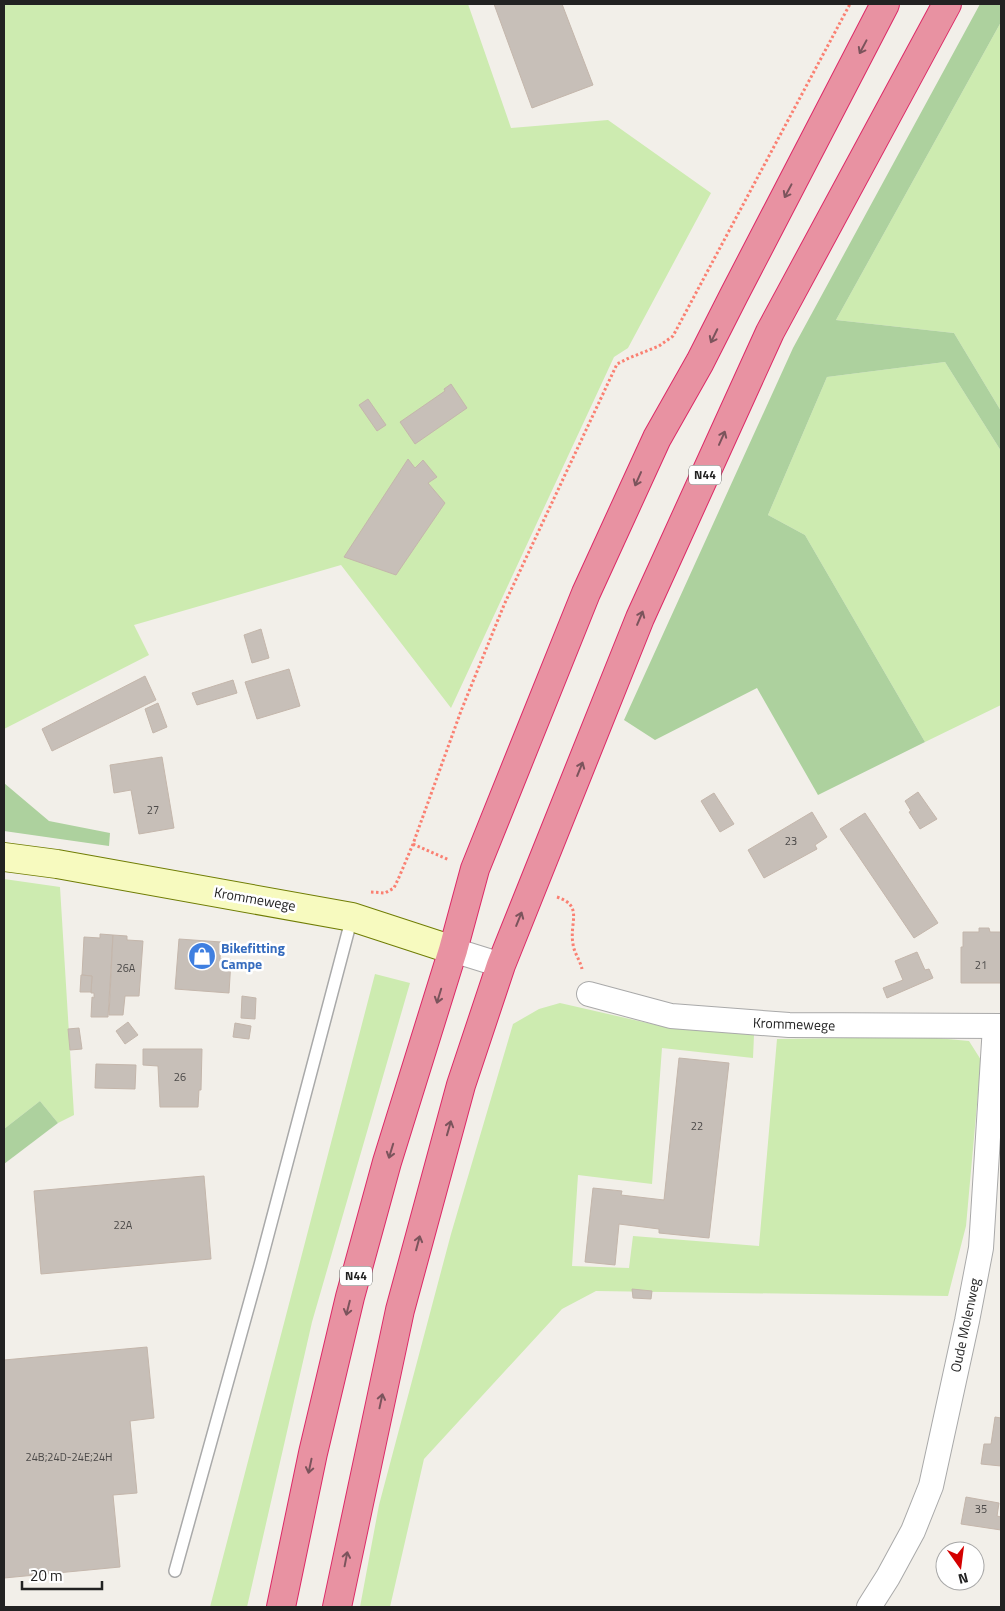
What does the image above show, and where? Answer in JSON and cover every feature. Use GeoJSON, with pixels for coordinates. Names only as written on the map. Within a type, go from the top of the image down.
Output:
{"type":"FeatureCollection","features":[{"type":"Feature","properties":{"kind":"highway","name":"N44"},"geometry":{"type":"LineString","coordinates":[[282,1607],[312,1453],[350,1297],[387,1162],[453,950],[475,869],[586,593],[657,438],[700,362],[885,4]]}},
{"type":"Feature","properties":{"kind":"highway","name":"N44"},"geometry":{"type":"LineString","coordinates":[[337,1607],[400,1310],[461,1085],[501,965],[640,618],[770,332],[947,4]]}},
{"type":"Feature","properties":{"kind":"street","name":"Krommewege"},"geometry":{"type":"LineString","coordinates":[[4,857],[57,864],[352,917],[501,965]]}},
{"type":"Feature","properties":{"kind":"street","name":"Krommewege"},"geometry":{"type":"LineString","coordinates":[[589,994],[671,1016],[789,1025],[998,1026]]}},
{"type":"Feature","properties":{"kind":"street","name":"Oude Molenweg"},"geometry":{"type":"LineString","coordinates":[[869,1607],[913,1532],[930,1486],[967,1321],[981,1248],[998,1026]]}},
{"type":"Feature","properties":{"kind":"lane"},"geometry":{"type":"LineString","coordinates":[[175,1571],[260,1265],[352,917]]}},
{"type":"Feature","properties":{"kind":"path"},"geometry":{"type":"LineString","coordinates":[[475,869],[413,844],[461,711],[504,605],[617,364],[659,346],[673,336],[850,4]]}},
{"type":"Feature","properties":{"kind":"path"},"geometry":{"type":"LineString","coordinates":[[532,888],[567,900],[573,908],[572,942],[589,994]]}},
{"type":"Feature","properties":{"kind":"green space"},"geometry":{"type":"Polygon","coordinates":[[[4,4],[468,4],[511,128],[608,120],[711,193],[628,348],[614,357],[451,708],[341,565],[134,625],[149,655],[4,729],[4,4]]]}},
{"type":"Feature","properties":{"kind":"green space"},"geometry":{"type":"Polygon","coordinates":[[[980,4],[1001,4],[1001,22],[836,320],[954,333],[1001,411],[1001,451],[945,362],[827,377],[768,515],[805,535],[925,742],[818,795],[757,688],[655,740],[624,720],[793,348],[980,4]]]}},
{"type":"Feature","properties":{"kind":"green space"},"geometry":{"type":"Polygon","coordinates":[[[1001,22],[1001,411],[954,333],[836,320],[1001,22]]]}},
{"type":"Feature","properties":{"kind":"green space"},"geometry":{"type":"Polygon","coordinates":[[[945,362],[1001,451],[1001,705],[925,742],[805,535],[768,515],[827,377],[945,362]]]}},
{"type":"Feature","properties":{"kind":"green space"},"geometry":{"type":"Polygon","coordinates":[[[4,783],[49,821],[110,833],[109,846],[4,831],[4,783]]]}},
{"type":"Feature","properties":{"kind":"green space"},"geometry":{"type":"Polygon","coordinates":[[[4,879],[60,887],[74,1115],[58,1123],[40,1101],[4,1129],[4,879]]]}},
{"type":"Feature","properties":{"kind":"green space"},"geometry":{"type":"Polygon","coordinates":[[[375,974],[410,983],[312,1322],[247,1607],[210,1607],[375,974]]]}},
{"type":"Feature","properties":{"kind":"green space"},"geometry":{"type":"Polygon","coordinates":[[[560,1003],[665,1027],[754,1035],[753,1058],[662,1048],[652,1184],[578,1175],[572,1266],[629,1268],[633,1236],[759,1246],[777,1039],[926,1037],[969,1041],[981,1060],[966,1226],[948,1296],[596,1291],[562,1309],[424,1459],[390,1607],[360,1607],[379,1505],[451,1234],[513,1024],[539,1009],[560,1003]]]}},
{"type":"Feature","properties":{"kind":"green space"},"geometry":{"type":"Polygon","coordinates":[[[40,1101],[58,1123],[4,1164],[4,1129],[40,1101]]]}},
{"type":"Feature","properties":{"kind":"building"},"geometry":{"type":"Polygon","coordinates":[[[494,4],[562,4],[593,85],[532,108],[494,4]]]}},
{"type":"Feature","properties":{"kind":"building"},"geometry":{"type":"Polygon","coordinates":[[[451,384],[467,408],[415,444],[400,422],[445,391],[444,389],[451,384]]]}},
{"type":"Feature","properties":{"kind":"building"},"geometry":{"type":"Polygon","coordinates":[[[368,399],[386,425],[377,431],[359,405],[368,399]]]}},
{"type":"Feature","properties":{"kind":"building"},"geometry":{"type":"Polygon","coordinates":[[[408,459],[415,468],[423,460],[437,477],[428,483],[445,503],[396,575],[344,557],[408,459]]]}},
{"type":"Feature","properties":{"kind":"building"},"geometry":{"type":"Polygon","coordinates":[[[261,629],[269,658],[252,663],[244,635],[261,629]]]}},
{"type":"Feature","properties":{"kind":"building"},"geometry":{"type":"Polygon","coordinates":[[[289,669],[300,706],[257,719],[245,682],[289,669]]]}},
{"type":"Feature","properties":{"kind":"building"},"geometry":{"type":"Polygon","coordinates":[[[145,676],[156,700],[52,751],[42,729],[145,676]]]}},
{"type":"Feature","properties":{"kind":"building"},"geometry":{"type":"Polygon","coordinates":[[[233,680],[237,693],[197,705],[192,693],[233,680]]]}},
{"type":"Feature","properties":{"kind":"building"},"geometry":{"type":"Polygon","coordinates":[[[158,703],[167,727],[153,733],[145,709],[158,703]]]}},
{"type":"Feature","properties":{"kind":"building"},"geometry":{"type":"Polygon","coordinates":[[[162,757],[174,828],[139,834],[131,790],[114,793],[110,765],[162,757]]]}},
{"type":"Feature","properties":{"kind":"building"},"geometry":{"type":"Polygon","coordinates":[[[918,792],[937,819],[920,829],[909,812],[911,811],[905,801],[918,792]]]}},
{"type":"Feature","properties":{"kind":"building"},"geometry":{"type":"Polygon","coordinates":[[[714,793],[734,824],[720,832],[701,801],[714,793]]]}},
{"type":"Feature","properties":{"kind":"building"},"geometry":{"type":"Polygon","coordinates":[[[812,812],[827,837],[815,845],[817,849],[764,878],[748,850],[812,812]]]}},
{"type":"Feature","properties":{"kind":"building"},"geometry":{"type":"Polygon","coordinates":[[[865,813],[938,923],[914,938],[840,829],[865,813]]]}},
{"type":"Feature","properties":{"kind":"building"},"geometry":{"type":"Polygon","coordinates":[[[979,928],[989,928],[990,932],[1001,932],[1001,983],[961,983],[963,932],[979,932],[979,928]]]}},
{"type":"Feature","properties":{"kind":"building"},"geometry":{"type":"Polygon","coordinates":[[[100,934],[113,935],[108,1017],[91,1017],[92,997],[94,998],[94,993],[91,993],[92,976],[82,975],[84,937],[100,938],[100,934]]]}},
{"type":"Feature","properties":{"kind":"building"},"geometry":{"type":"Polygon","coordinates":[[[113,935],[127,936],[127,940],[143,941],[139,996],[125,996],[123,1015],[109,1015],[113,935]]]}},
{"type":"Feature","properties":{"kind":"building"},"geometry":{"type":"Polygon","coordinates":[[[179,939],[221,942],[220,959],[231,960],[229,993],[175,989],[179,939]]]}},
{"type":"Feature","properties":{"kind":"building"},"geometry":{"type":"Polygon","coordinates":[[[917,952],[925,970],[929,969],[933,978],[887,998],[883,988],[903,980],[895,961],[917,952]]]}},
{"type":"Feature","properties":{"kind":"building"},"geometry":{"type":"Polygon","coordinates":[[[81,975],[92,976],[91,992],[80,992],[81,975]]]}},
{"type":"Feature","properties":{"kind":"building"},"geometry":{"type":"Polygon","coordinates":[[[242,996],[256,998],[255,1019],[241,1018],[242,996]]]}},
{"type":"Feature","properties":{"kind":"building"},"geometry":{"type":"Polygon","coordinates":[[[128,1022],[138,1035],[125,1044],[116,1031],[128,1022]]]}},
{"type":"Feature","properties":{"kind":"building"},"geometry":{"type":"Polygon","coordinates":[[[235,1023],[251,1026],[249,1039],[233,1037],[235,1023]]]}},
{"type":"Feature","properties":{"kind":"building"},"geometry":{"type":"Polygon","coordinates":[[[79,1028],[82,1049],[70,1050],[68,1029],[79,1028]]]}},
{"type":"Feature","properties":{"kind":"building"},"geometry":{"type":"Polygon","coordinates":[[[143,1049],[202,1049],[201,1090],[199,1090],[198,1107],[160,1107],[158,1066],[143,1065],[143,1049]]]}},
{"type":"Feature","properties":{"kind":"building"},"geometry":{"type":"Polygon","coordinates":[[[679,1058],[729,1063],[709,1238],[659,1233],[659,1229],[619,1224],[615,1265],[585,1262],[593,1188],[622,1191],[621,1195],[664,1200],[679,1058]]]}},
{"type":"Feature","properties":{"kind":"building"},"geometry":{"type":"Polygon","coordinates":[[[96,1064],[136,1065],[135,1089],[95,1088],[96,1064]]]}},
{"type":"Feature","properties":{"kind":"building"},"geometry":{"type":"Polygon","coordinates":[[[204,1176],[211,1259],[41,1274],[34,1191],[204,1176]]]}},
{"type":"Feature","properties":{"kind":"building"},"geometry":{"type":"Polygon","coordinates":[[[632,1289],[652,1291],[651,1299],[633,1298],[632,1289]]]}},
{"type":"Feature","properties":{"kind":"building"},"geometry":{"type":"Polygon","coordinates":[[[147,1347],[154,1418],[130,1421],[137,1493],[113,1495],[120,1567],[4,1578],[4,1360],[147,1347]]]}},
{"type":"Feature","properties":{"kind":"building"},"geometry":{"type":"Polygon","coordinates":[[[995,1417],[1001,1418],[1001,1466],[981,1464],[984,1444],[991,1444],[995,1417]]]}},
{"type":"Feature","properties":{"kind":"building"},"geometry":{"type":"Polygon","coordinates":[[[966,1497],[999,1503],[997,1516],[1001,1517],[1001,1530],[961,1524],[966,1497]]]}},
{"type":"Feature","properties":{"kind":"place","name":"Bikefitting Campe"},"geometry":{"type":"Point","coordinates":[202,956]}}]}
